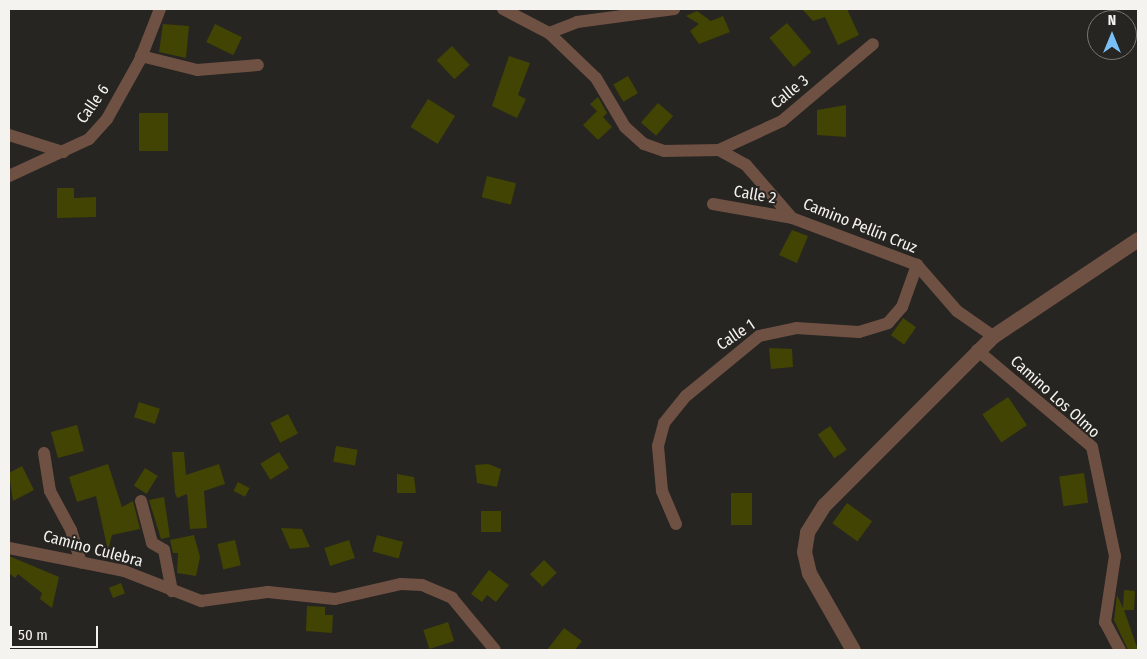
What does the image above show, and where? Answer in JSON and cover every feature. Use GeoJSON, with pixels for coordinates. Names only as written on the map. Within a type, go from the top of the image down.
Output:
{"type":"FeatureCollection","features":[{"type":"Feature","properties":{"kind":"street","name":"Calle 6"},"geometry":{"type":"LineString","coordinates":[[9,176],[89,138],[107,119],[141,56],[160,9]]}},
{"type":"Feature","properties":{"kind":"street","name":"Camino Pellín Cruz"},"geometry":{"type":"LineString","coordinates":[[503,9],[549,33],[596,78],[625,126],[644,144],[664,151],[718,150],[746,165],[792,218],[917,265],[957,311],[993,336]]}},
{"type":"Feature","properties":{"kind":"street"},"geometry":{"type":"LineString","coordinates":[[549,33],[577,22],[674,9]]}},
{"type":"Feature","properties":{"kind":"street","name":"Calle 3"},"geometry":{"type":"LineString","coordinates":[[718,150],[782,121],[873,44]]}},
{"type":"Feature","properties":{"kind":"street"},"geometry":{"type":"LineString","coordinates":[[141,56],[196,70],[258,65]]}},
{"type":"Feature","properties":{"kind":"street"},"geometry":{"type":"LineString","coordinates":[[9,135],[63,152]]}},
{"type":"Feature","properties":{"kind":"street","name":"Calle 2"},"geometry":{"type":"LineString","coordinates":[[713,204],[792,218]]}},
{"type":"Feature","properties":{"kind":"street"},"geometry":{"type":"LineString","coordinates":[[853,650],[809,573],[804,552],[807,532],[824,505],[993,336],[1138,239]]}},
{"type":"Feature","properties":{"kind":"street","name":"Calle 1"},"geometry":{"type":"LineString","coordinates":[[676,524],[662,491],[658,446],[664,423],[686,396],[759,336],[796,328],[859,332],[888,323],[902,307],[917,265]]}},
{"type":"Feature","properties":{"kind":"street","name":"Camino Los Olmo"},"geometry":{"type":"LineString","coordinates":[[977,350],[1092,447],[1115,556],[1105,622],[1120,650]]}},
{"type":"Feature","properties":{"kind":"street"},"geometry":{"type":"LineString","coordinates":[[44,453],[50,490],[71,530],[80,562]]}},
{"type":"Feature","properties":{"kind":"street"},"geometry":{"type":"LineString","coordinates":[[141,501],[152,543],[164,550],[172,591]]}},
{"type":"Feature","properties":{"kind":"street","name":"Camino Culebra"},"geometry":{"type":"LineString","coordinates":[[9,548],[124,571],[201,601],[268,592],[335,599],[401,584],[422,585],[452,598],[495,650]]}},
{"type":"Feature","properties":{"kind":"building"},"geometry":{"type":"Polygon","coordinates":[[[802,9],[847,9],[859,35],[838,45],[825,17],[813,21],[802,9]]]}},
{"type":"Feature","properties":{"kind":"building"},"geometry":{"type":"Polygon","coordinates":[[[697,11],[711,21],[723,16],[730,32],[699,44],[690,31],[699,24],[686,16],[697,11]]]}},
{"type":"Feature","properties":{"kind":"building"},"geometry":{"type":"Polygon","coordinates":[[[787,23],[811,52],[794,67],[769,38],[787,23]]]}},
{"type":"Feature","properties":{"kind":"building"},"geometry":{"type":"Polygon","coordinates":[[[163,24],[189,26],[186,58],[159,52],[163,24]]]}},
{"type":"Feature","properties":{"kind":"building"},"geometry":{"type":"Polygon","coordinates":[[[215,24],[242,37],[233,55],[206,42],[215,24]]]}},
{"type":"Feature","properties":{"kind":"building"},"geometry":{"type":"Polygon","coordinates":[[[452,46],[470,65],[454,79],[437,60],[452,46]]]}},
{"type":"Feature","properties":{"kind":"building"},"geometry":{"type":"Polygon","coordinates":[[[509,56],[530,63],[518,95],[526,99],[517,118],[492,106],[509,56]]]}},
{"type":"Feature","properties":{"kind":"building"},"geometry":{"type":"Polygon","coordinates":[[[628,76],[638,93],[623,102],[613,84],[628,76]]]}},
{"type":"Feature","properties":{"kind":"building"},"geometry":{"type":"Polygon","coordinates":[[[598,97],[607,113],[603,117],[612,127],[598,140],[583,125],[597,111],[590,104],[598,97]]]}},
{"type":"Feature","properties":{"kind":"building"},"geometry":{"type":"Polygon","coordinates":[[[428,99],[455,116],[438,144],[411,127],[428,99]]]}},
{"type":"Feature","properties":{"kind":"building"},"geometry":{"type":"Polygon","coordinates":[[[658,103],[673,116],[656,136],[641,123],[658,103]]]}},
{"type":"Feature","properties":{"kind":"building"},"geometry":{"type":"Polygon","coordinates":[[[846,105],[846,137],[817,135],[817,110],[846,105]]]}},
{"type":"Feature","properties":{"kind":"building"},"geometry":{"type":"Polygon","coordinates":[[[139,113],[168,113],[168,151],[139,151],[139,113]]]}},
{"type":"Feature","properties":{"kind":"building"},"geometry":{"type":"Polygon","coordinates":[[[487,176],[516,183],[511,205],[482,197],[487,176]]]}},
{"type":"Feature","properties":{"kind":"building"},"geometry":{"type":"Polygon","coordinates":[[[57,188],[74,188],[74,198],[96,197],[96,217],[57,218],[57,188]]]}},
{"type":"Feature","properties":{"kind":"building"},"geometry":{"type":"Polygon","coordinates":[[[792,230],[808,236],[797,263],[779,255],[792,230]]]}},
{"type":"Feature","properties":{"kind":"building"},"geometry":{"type":"Polygon","coordinates":[[[903,318],[916,327],[904,344],[891,335],[903,318]]]}},
{"type":"Feature","properties":{"kind":"building"},"geometry":{"type":"Polygon","coordinates":[[[769,348],[792,349],[793,367],[771,369],[769,348]]]}},
{"type":"Feature","properties":{"kind":"building"},"geometry":{"type":"Polygon","coordinates":[[[1008,397],[1027,425],[1001,443],[982,414],[1008,397]]]}},
{"type":"Feature","properties":{"kind":"building"},"geometry":{"type":"Polygon","coordinates":[[[139,402],[160,409],[155,424],[134,417],[139,402]]]}},
{"type":"Feature","properties":{"kind":"building"},"geometry":{"type":"Polygon","coordinates":[[[288,414],[298,434],[280,443],[270,423],[288,414]]]}},
{"type":"Feature","properties":{"kind":"building"},"geometry":{"type":"Polygon","coordinates":[[[77,425],[84,451],[58,458],[51,432],[77,425]]]}},
{"type":"Feature","properties":{"kind":"building"},"geometry":{"type":"Polygon","coordinates":[[[830,426],[847,450],[834,458],[818,435],[830,426]]]}},
{"type":"Feature","properties":{"kind":"building"},"geometry":{"type":"Polygon","coordinates":[[[336,446],[358,450],[355,466],[333,462],[336,446]]]}},
{"type":"Feature","properties":{"kind":"building"},"geometry":{"type":"Polygon","coordinates":[[[172,452],[184,452],[186,475],[219,464],[225,484],[204,491],[207,528],[190,529],[187,494],[177,498],[175,493],[172,452]]]}},
{"type":"Feature","properties":{"kind":"building"},"geometry":{"type":"Polygon","coordinates":[[[279,452],[289,468],[270,480],[260,464],[279,452]]]}},
{"type":"Feature","properties":{"kind":"building"},"geometry":{"type":"Polygon","coordinates":[[[108,464],[122,507],[133,501],[140,529],[112,535],[108,551],[96,496],[77,502],[69,477],[108,464]]]}},
{"type":"Feature","properties":{"kind":"building"},"geometry":{"type":"Polygon","coordinates":[[[488,464],[501,469],[497,487],[477,483],[475,465],[488,464]]]}},
{"type":"Feature","properties":{"kind":"building"},"geometry":{"type":"Polygon","coordinates":[[[22,466],[34,490],[13,501],[9,473],[22,466]]]}},
{"type":"Feature","properties":{"kind":"building"},"geometry":{"type":"Polygon","coordinates":[[[145,468],[158,476],[147,494],[134,486],[145,468]]]}},
{"type":"Feature","properties":{"kind":"building"},"geometry":{"type":"Polygon","coordinates":[[[1084,473],[1088,503],[1063,506],[1059,476],[1084,473]]]}},
{"type":"Feature","properties":{"kind":"building"},"geometry":{"type":"Polygon","coordinates":[[[397,474],[414,477],[416,493],[397,493],[397,474]]]}},
{"type":"Feature","properties":{"kind":"building"},"geometry":{"type":"Polygon","coordinates":[[[238,482],[250,488],[245,497],[233,491],[238,482]]]}},
{"type":"Feature","properties":{"kind":"building"},"geometry":{"type":"Polygon","coordinates":[[[731,493],[752,493],[752,525],[731,525],[731,493]]]}},
{"type":"Feature","properties":{"kind":"building"},"geometry":{"type":"Polygon","coordinates":[[[164,497],[170,537],[161,539],[149,500],[164,497]]]}},
{"type":"Feature","properties":{"kind":"building"},"geometry":{"type":"Polygon","coordinates":[[[847,503],[872,521],[857,541],[832,523],[847,503]]]}},
{"type":"Feature","properties":{"kind":"building"},"geometry":{"type":"Polygon","coordinates":[[[481,511],[501,511],[501,532],[481,532],[481,511]]]}},
{"type":"Feature","properties":{"kind":"building"},"geometry":{"type":"Polygon","coordinates":[[[281,528],[302,529],[310,547],[290,549],[281,528]]]}},
{"type":"Feature","properties":{"kind":"building"},"geometry":{"type":"Polygon","coordinates":[[[194,535],[200,557],[196,576],[177,573],[178,553],[173,553],[170,540],[194,535]]]}},
{"type":"Feature","properties":{"kind":"building"},"geometry":{"type":"Polygon","coordinates":[[[377,535],[403,542],[399,558],[373,551],[377,535]]]}},
{"type":"Feature","properties":{"kind":"building"},"geometry":{"type":"Polygon","coordinates":[[[235,540],[241,565],[223,569],[217,544],[235,540]]]}},
{"type":"Feature","properties":{"kind":"building"},"geometry":{"type":"Polygon","coordinates":[[[349,540],[355,558],[330,566],[324,548],[349,540]]]}},
{"type":"Feature","properties":{"kind":"building"},"geometry":{"type":"Polygon","coordinates":[[[9,556],[59,577],[52,608],[40,599],[42,593],[18,574],[15,578],[9,573],[9,556]]]}},
{"type":"Feature","properties":{"kind":"building"},"geometry":{"type":"Polygon","coordinates":[[[544,560],[557,573],[543,587],[530,574],[544,560]]]}},
{"type":"Feature","properties":{"kind":"building"},"geometry":{"type":"Polygon","coordinates":[[[489,570],[509,585],[496,602],[487,595],[482,602],[471,594],[489,570]]]}},
{"type":"Feature","properties":{"kind":"building"},"geometry":{"type":"Polygon","coordinates":[[[121,583],[125,593],[113,598],[109,588],[121,583]]]}},
{"type":"Feature","properties":{"kind":"building"},"geometry":{"type":"Polygon","coordinates":[[[1124,590],[1135,591],[1134,610],[1124,610],[1138,650],[1128,650],[1114,620],[1117,595],[1123,608],[1124,590]]]}},
{"type":"Feature","properties":{"kind":"building"},"geometry":{"type":"Polygon","coordinates":[[[307,606],[325,607],[325,615],[333,615],[332,633],[306,631],[307,606]]]}},
{"type":"Feature","properties":{"kind":"building"},"geometry":{"type":"Polygon","coordinates":[[[448,622],[454,641],[429,649],[423,630],[448,622]]]}},
{"type":"Feature","properties":{"kind":"building"},"geometry":{"type":"Polygon","coordinates":[[[564,628],[582,641],[575,650],[547,650],[564,628]]]}}]}
